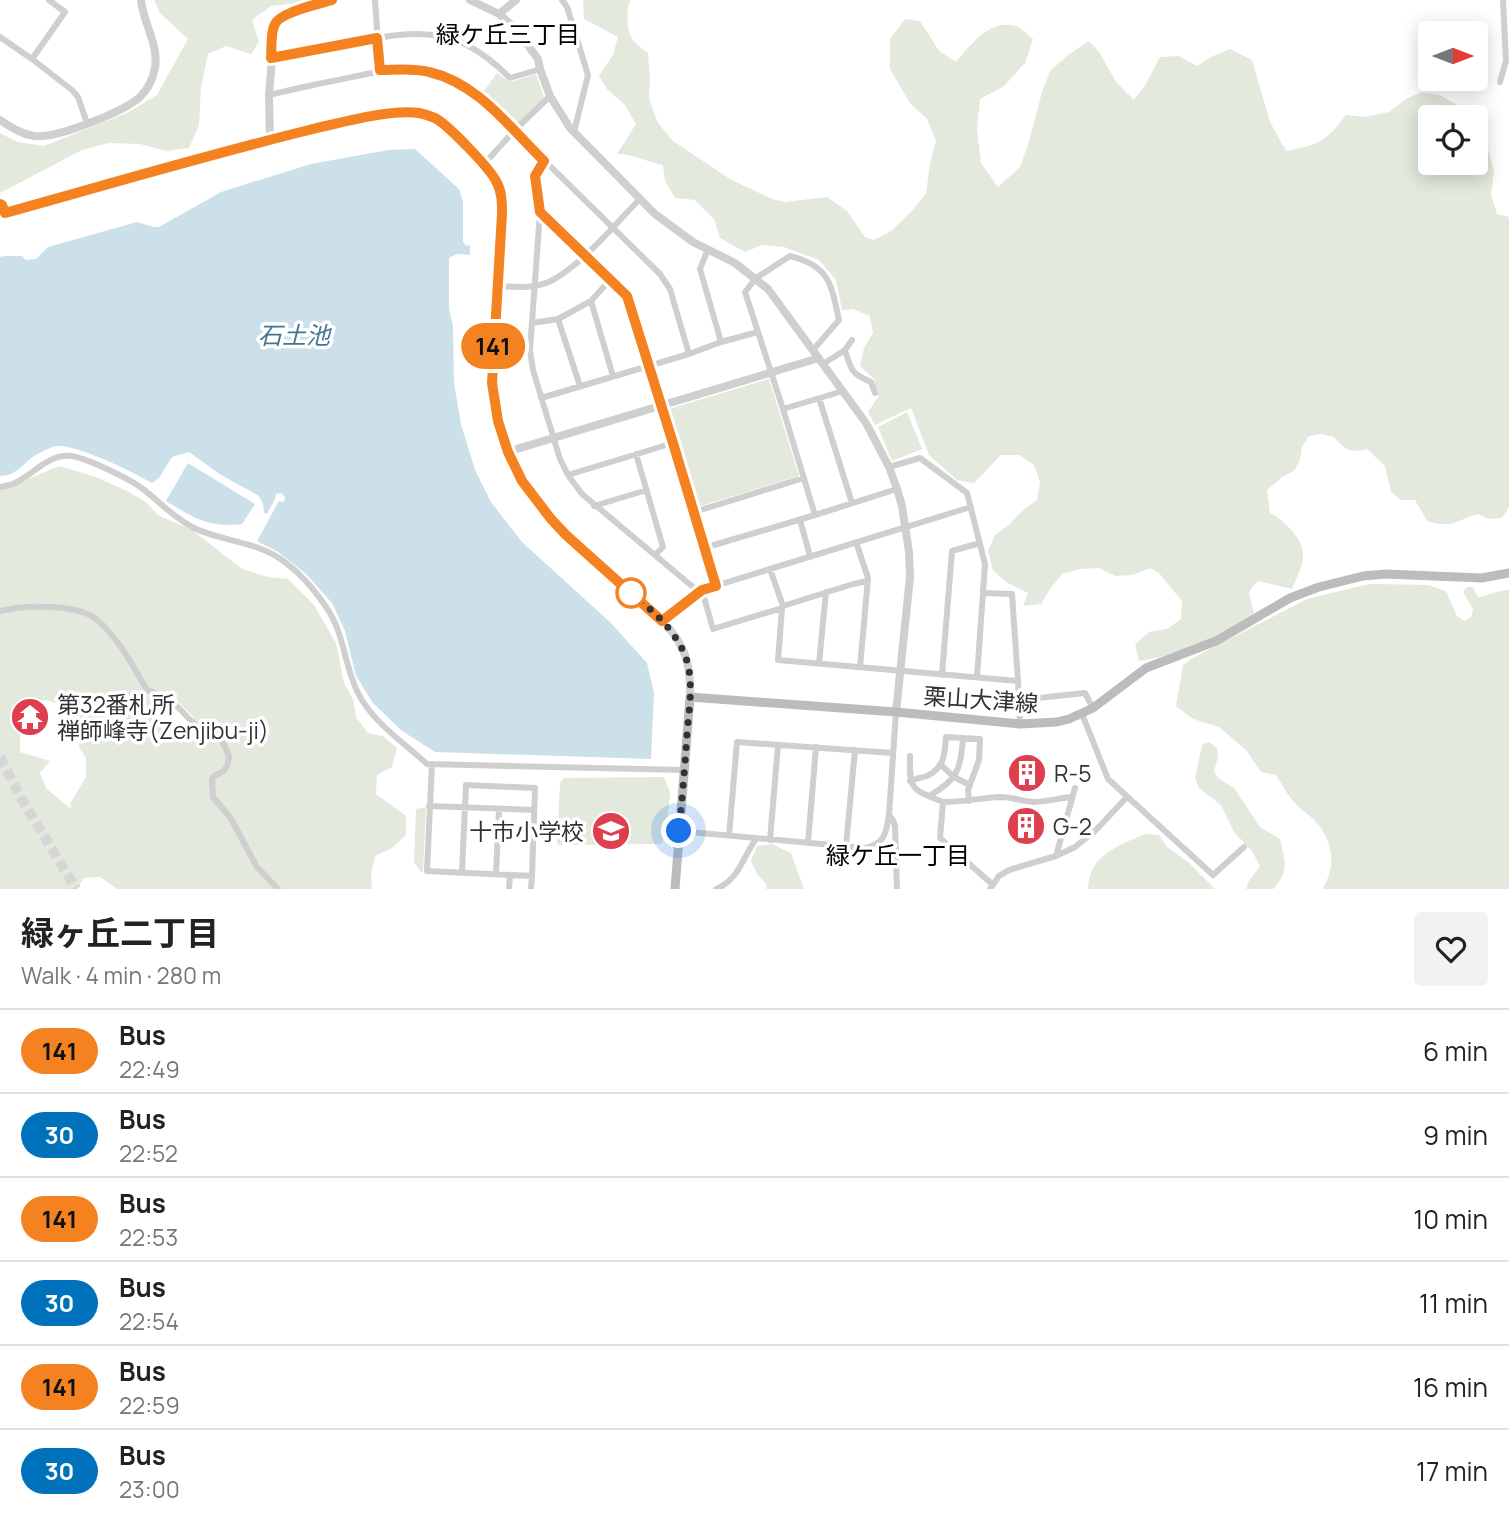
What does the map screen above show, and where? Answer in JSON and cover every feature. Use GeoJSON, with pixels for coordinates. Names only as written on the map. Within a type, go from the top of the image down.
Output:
{"type":"FeatureCollection","features":[{"type":"Feature","properties":{"kind":"main road","name":"栗山大津線"},"geometry":{"type":"LineString","coordinates":[[690,697],[1020,724],[1057,722],[1093,708],[1146,668],[1216,641],[1290,598],[1319,587],[1363,576],[1386,574],[1482,578],[1509,573]]}},
{"type":"Feature","properties":{"kind":"main road"},"geometry":{"type":"LineString","coordinates":[[675,889],[690,697]]}},
{"type":"Feature","properties":{"kind":"street"},"geometry":{"type":"LineString","coordinates":[[32,59],[65,12],[49,0]]}},
{"type":"Feature","properties":{"kind":"street"},"geometry":{"type":"LineString","coordinates":[[0,120],[20,132],[35,136],[56,134],[124,108],[141,95],[147,88],[155,66],[155,55],[141,0]]}},
{"type":"Feature","properties":{"kind":"street"},"geometry":{"type":"LineString","coordinates":[[270,140],[269,95],[275,23],[279,18],[332,0]]}},
{"type":"Feature","properties":{"kind":"street"},"geometry":{"type":"LineString","coordinates":[[375,0],[380,70]]}},
{"type":"Feature","properties":{"kind":"street"},"geometry":{"type":"LineString","coordinates":[[470,0],[499,14],[516,29],[538,59],[550,96],[559,112],[655,214],[680,233],[735,263],[768,289],[866,423],[889,467],[897,489],[909,552],[910,577],[887,830],[877,844],[865,848],[679,831]]}},
{"type":"Feature","properties":{"kind":"street"},"geometry":{"type":"LineString","coordinates":[[499,14],[516,0]]}},
{"type":"Feature","properties":{"kind":"street"},"geometry":{"type":"LineString","coordinates":[[562,0],[567,7],[589,75],[575,132]]}},
{"type":"Feature","properties":{"kind":"street"},"geometry":{"type":"LineString","coordinates":[[1500,82],[1506,61],[1503,0]]}},
{"type":"Feature","properties":{"kind":"street"},"geometry":{"type":"LineString","coordinates":[[271,58],[407,34],[438,36],[465,44],[488,58],[510,78],[540,69]]}},
{"type":"Feature","properties":{"kind":"street"},"geometry":{"type":"LineString","coordinates":[[0,37],[72,90],[78,97],[87,123]]}},
{"type":"Feature","properties":{"kind":"street"},"geometry":{"type":"LineString","coordinates":[[269,95],[380,70],[416,70],[447,77],[470,90],[665,281],[674,301],[689,354]]}},
{"type":"Feature","properties":{"kind":"street"},"geometry":{"type":"LineString","coordinates":[[484,164],[550,96]]}},
{"type":"Feature","properties":{"kind":"street"},"geometry":{"type":"LineString","coordinates":[[0,204],[3,214],[270,140],[368,117],[410,112],[420,113],[443,123],[497,181],[502,202],[492,383],[498,421],[508,452],[522,481],[551,519],[675,635],[685,655],[690,675],[690,697]]}},
{"type":"Feature","properties":{"kind":"street"},"geometry":{"type":"LineString","coordinates":[[544,161],[535,176],[540,212],[530,350],[533,370],[560,459],[582,494],[700,591],[713,629],[868,581]]}},
{"type":"Feature","properties":{"kind":"street"},"geometry":{"type":"LineString","coordinates":[[497,286],[520,288],[550,281],[584,256],[640,199]]}},
{"type":"Feature","properties":{"kind":"street"},"geometry":{"type":"LineString","coordinates":[[540,212],[627,296],[716,586]]}},
{"type":"Feature","properties":{"kind":"street"},"geometry":{"type":"LineString","coordinates":[[708,249],[700,269],[721,342]]}},
{"type":"Feature","properties":{"kind":"street"},"geometry":{"type":"LineString","coordinates":[[815,515],[745,292],[756,278],[790,256],[814,264],[831,284],[839,320],[819,357]]}},
{"type":"Feature","properties":{"kind":"street"},"geometry":{"type":"LineString","coordinates":[[532,323],[558,318],[591,301],[610,280]]}},
{"type":"Feature","properties":{"kind":"street"},"geometry":{"type":"LineString","coordinates":[[591,301],[613,376]]}},
{"type":"Feature","properties":{"kind":"street"},"geometry":{"type":"LineString","coordinates":[[558,318],[580,386]]}},
{"type":"Feature","properties":{"kind":"street"},"geometry":{"type":"LineString","coordinates":[[541,398],[758,332]]}},
{"type":"Feature","properties":{"kind":"street"},"geometry":{"type":"LineString","coordinates":[[508,452],[845,350],[852,340]]}},
{"type":"Feature","properties":{"kind":"street"},"geometry":{"type":"LineString","coordinates":[[845,350],[855,375],[871,382],[875,393]]}},
{"type":"Feature","properties":{"kind":"street"},"geometry":{"type":"LineString","coordinates":[[783,409],[843,391]]}},
{"type":"Feature","properties":{"kind":"street"},"geometry":{"type":"LineString","coordinates":[[819,398],[852,503]]}},
{"type":"Feature","properties":{"kind":"street"},"geometry":{"type":"LineString","coordinates":[[568,475],[673,443]]}},
{"type":"Feature","properties":{"kind":"street"},"geometry":{"type":"LineString","coordinates":[[636,454],[663,547],[655,555]]}},
{"type":"Feature","properties":{"kind":"street"},"geometry":{"type":"LineString","coordinates":[[0,487],[13,484],[57,457],[73,456],[128,480],[143,489],[173,516],[195,529],[275,555],[290,565],[331,615],[340,633],[352,679],[361,699],[383,724],[427,764],[685,770]]}},
{"type":"Feature","properties":{"kind":"street"},"geometry":{"type":"LineString","coordinates":[[889,467],[920,458],[967,494],[985,564],[977,677]]}},
{"type":"Feature","properties":{"kind":"street"},"geometry":{"type":"LineString","coordinates":[[694,512],[804,478]]}},
{"type":"Feature","properties":{"kind":"street"},"geometry":{"type":"LineString","coordinates":[[704,548],[897,489]]}},
{"type":"Feature","properties":{"kind":"street"},"geometry":{"type":"LineString","coordinates":[[594,506],[647,490]]}},
{"type":"Feature","properties":{"kind":"street"},"geometry":{"type":"LineString","coordinates":[[662,621],[700,591],[971,507]]}},
{"type":"Feature","properties":{"kind":"street"},"geometry":{"type":"LineString","coordinates":[[800,520],[810,556]]}},
{"type":"Feature","properties":{"kind":"street"},"geometry":{"type":"LineString","coordinates":[[856,542],[868,581],[860,667]]}},
{"type":"Feature","properties":{"kind":"street"},"geometry":{"type":"LineString","coordinates":[[942,675],[952,551],[980,543]]}},
{"type":"Feature","properties":{"kind":"street"},"geometry":{"type":"LineString","coordinates":[[770,569],[783,607],[778,660],[1018,681]]}},
{"type":"Feature","properties":{"kind":"street"},"geometry":{"type":"LineString","coordinates":[[819,664],[826,592]]}},
{"type":"Feature","properties":{"kind":"street"},"geometry":{"type":"LineString","coordinates":[[983,593],[1012,594],[1020,724]]}},
{"type":"Feature","properties":{"kind":"street"},"geometry":{"type":"LineString","coordinates":[[0,611],[42,606],[69,609],[95,619],[123,650],[147,690],[169,698],[198,728],[209,726],[218,732],[229,756],[224,771],[212,779],[213,797],[230,817],[257,867],[278,889]]}},
{"type":"Feature","properties":{"kind":"street"},"geometry":{"type":"LineString","coordinates":[[1019,700],[1085,693],[1093,708]]}},
{"type":"Feature","properties":{"kind":"street"},"geometry":{"type":"LineString","coordinates":[[1082,714],[1108,779],[1213,875],[1244,847]]}},
{"type":"Feature","properties":{"kind":"street"},"geometry":{"type":"LineString","coordinates":[[910,781],[929,775],[941,765],[946,737],[980,739],[979,761],[968,790],[969,801]]}},
{"type":"Feature","properties":{"kind":"street"},"geometry":{"type":"LineString","coordinates":[[929,796],[954,778],[960,762],[962,738]]}},
{"type":"Feature","properties":{"kind":"street"},"geometry":{"type":"LineString","coordinates":[[729,836],[737,742],[893,753]]}},
{"type":"Feature","properties":{"kind":"street"},"geometry":{"type":"LineString","coordinates":[[770,840],[778,745]]}},
{"type":"Feature","properties":{"kind":"street"},"geometry":{"type":"LineString","coordinates":[[808,842],[816,747]]}},
{"type":"Feature","properties":{"kind":"street"},"geometry":{"type":"LineString","coordinates":[[846,846],[855,750]]}},
{"type":"Feature","properties":{"kind":"street"},"geometry":{"type":"LineString","coordinates":[[910,756],[910,781],[915,790],[943,802],[1002,797],[1043,802],[1072,797]]}},
{"type":"Feature","properties":{"kind":"street"},"geometry":{"type":"LineString","coordinates":[[432,764],[427,870],[532,876]]}},
{"type":"Feature","properties":{"kind":"street"},"geometry":{"type":"LineString","coordinates":[[941,765],[954,778],[970,785]]}},
{"type":"Feature","properties":{"kind":"street"},"geometry":{"type":"LineString","coordinates":[[462,872],[466,785],[535,788],[531,889]]}},
{"type":"Feature","properties":{"kind":"street"},"geometry":{"type":"LineString","coordinates":[[1056,856],[1074,788]]}},
{"type":"Feature","properties":{"kind":"street"},"geometry":{"type":"LineString","coordinates":[[943,802],[940,838],[991,887],[999,876],[1009,870],[1056,856],[1080,844],[1127,797]]}},
{"type":"Feature","properties":{"kind":"street"},"geometry":{"type":"LineString","coordinates":[[429,806],[534,810]]}},
{"type":"Feature","properties":{"kind":"street"},"geometry":{"type":"LineString","coordinates":[[496,874],[499,809]]}},
{"type":"Feature","properties":{"kind":"street"},"geometry":{"type":"LineString","coordinates":[[889,815],[895,826],[897,889]]}},
{"type":"Feature","properties":{"kind":"street"},"geometry":{"type":"LineString","coordinates":[[716,889],[728,883],[736,874],[756,839]]}},
{"type":"Feature","properties":{"kind":"street"},"geometry":{"type":"LineString","coordinates":[[509,889],[510,875]]}},
{"type":"Feature","properties":{"kind":"shaded area"},"geometry":{"type":"Polygon","coordinates":[[[154,0],[324,0],[271,6],[252,20],[259,42],[251,54],[226,46],[208,54],[201,87],[199,125],[189,148],[166,151],[140,144],[108,143],[82,150],[0,193],[0,133],[17,142],[44,146],[127,113],[157,95],[188,39],[160,13],[154,0]]]}},
{"type":"Feature","properties":{"kind":"shaded area"},"geometry":{"type":"Polygon","coordinates":[[[583,0],[630,0],[627,16],[629,32],[635,43],[648,53],[649,99],[658,123],[673,141],[730,179],[772,199],[785,202],[827,197],[847,211],[865,237],[874,240],[891,231],[926,194],[936,141],[927,119],[910,103],[890,69],[890,39],[905,19],[920,21],[939,51],[956,62],[981,35],[997,26],[1017,27],[1033,39],[1025,63],[1004,86],[980,99],[977,129],[981,163],[998,187],[1020,167],[1050,71],[1089,41],[1100,53],[1116,82],[1134,100],[1160,57],[1179,56],[1197,66],[1230,49],[1252,60],[1270,122],[1286,151],[1306,147],[1327,137],[1346,115],[1365,117],[1389,112],[1421,92],[1440,95],[1457,105],[1418,105],[1418,175],[1488,175],[1488,149],[1494,172],[1491,195],[1497,214],[1509,217],[1509,507],[1502,518],[1489,519],[1478,514],[1449,524],[1427,521],[1415,500],[1401,500],[1391,492],[1385,466],[1367,449],[1348,449],[1334,437],[1322,434],[1309,436],[1302,447],[1300,460],[1294,471],[1267,490],[1270,513],[1287,526],[1301,546],[1303,559],[1299,573],[1292,589],[1259,581],[1249,593],[1254,613],[1234,625],[1183,650],[1139,661],[1135,644],[1149,632],[1167,629],[1181,619],[1182,601],[1159,573],[1150,568],[1133,575],[1115,576],[1099,568],[1062,574],[1041,604],[1023,606],[1028,593],[1006,582],[993,570],[988,551],[995,535],[1037,500],[1040,482],[1034,465],[1019,455],[1001,455],[974,483],[957,480],[929,455],[911,408],[875,425],[868,412],[878,397],[874,379],[860,366],[864,348],[873,333],[870,316],[853,309],[842,310],[836,280],[819,260],[784,247],[762,245],[745,252],[720,238],[714,219],[695,200],[675,198],[665,181],[663,165],[617,154],[636,124],[625,105],[607,89],[599,76],[613,55],[618,37],[584,19],[583,0]]]}},
{"type":"Feature","properties":{"kind":"shaded area"},"geometry":{"type":"Polygon","coordinates":[[[497,73],[510,82],[536,74],[544,97],[514,128],[481,95],[497,73]]]}},
{"type":"Feature","properties":{"kind":"shaded area"},"geometry":{"type":"Polygon","coordinates":[[[769,379],[799,476],[697,507],[669,409],[769,379]]]}},
{"type":"Feature","properties":{"kind":"shaded area"},"geometry":{"type":"Polygon","coordinates":[[[907,412],[922,449],[892,461],[878,427],[907,412]]]}},
{"type":"Feature","properties":{"kind":"shaded area"},"geometry":{"type":"Polygon","coordinates":[[[59,466],[96,477],[146,502],[158,515],[192,530],[242,569],[268,577],[288,579],[314,605],[336,643],[344,683],[353,699],[356,717],[368,733],[383,736],[397,748],[392,767],[377,775],[376,794],[406,816],[406,835],[392,848],[375,856],[371,875],[372,889],[117,889],[100,877],[84,878],[77,889],[0,889],[0,489],[59,466]],[[167,690],[151,711],[181,735],[194,718],[167,690]],[[46,700],[28,703],[16,710],[20,752],[50,761],[40,773],[46,788],[71,809],[70,804],[86,777],[86,758],[79,747],[81,729],[75,714],[64,705],[46,700]]]}},
{"type":"Feature","properties":{"kind":"shaded area"},"geometry":{"type":"Polygon","coordinates":[[[1372,584],[1428,585],[1446,591],[1457,616],[1465,621],[1471,617],[1473,609],[1463,592],[1467,587],[1473,587],[1478,597],[1509,590],[1509,889],[1322,889],[1330,872],[1331,854],[1322,829],[1297,806],[1276,775],[1261,772],[1246,750],[1219,727],[1193,719],[1176,706],[1183,665],[1191,659],[1307,599],[1372,584]]]}},
{"type":"Feature","properties":{"kind":"shaded area"},"geometry":{"type":"Polygon","coordinates":[[[1209,742],[1217,748],[1218,757],[1214,771],[1218,778],[1234,788],[1260,827],[1280,839],[1284,871],[1273,889],[1246,889],[1260,866],[1252,851],[1234,832],[1221,805],[1199,788],[1195,778],[1202,745],[1209,742]]]}},
{"type":"Feature","properties":{"kind":"shaded area"},"geometry":{"type":"Polygon","coordinates":[[[664,777],[670,792],[666,839],[661,844],[557,843],[560,785],[564,778],[664,777]]]}},
{"type":"Feature","properties":{"kind":"shaded area"},"geometry":{"type":"Polygon","coordinates":[[[426,807],[423,872],[414,862],[416,809],[426,807]]]}},
{"type":"Feature","properties":{"kind":"shaded area"},"geometry":{"type":"Polygon","coordinates":[[[1145,834],[1159,835],[1167,847],[1188,862],[1215,889],[1088,889],[1090,877],[1099,860],[1115,848],[1145,834]]]}},
{"type":"Feature","properties":{"kind":"shaded area"},"geometry":{"type":"Polygon","coordinates":[[[772,844],[791,853],[804,889],[766,889],[767,885],[757,874],[751,861],[757,846],[772,844]]]}},
{"type":"Feature","properties":{"kind":"water","name":"石土池"},"geometry":{"type":"Polygon","coordinates":[[[415,149],[459,189],[463,202],[463,241],[466,246],[470,245],[470,255],[457,254],[449,258],[449,309],[453,326],[454,383],[461,424],[475,470],[491,502],[522,542],[611,623],[647,663],[654,693],[651,759],[435,752],[402,731],[373,703],[356,676],[345,631],[332,603],[306,574],[278,552],[257,541],[279,501],[284,502],[285,497],[281,493],[276,494],[267,514],[264,513],[259,496],[221,475],[189,452],[172,457],[159,478],[152,483],[91,454],[56,446],[31,458],[16,471],[0,476],[0,257],[22,256],[26,260],[36,259],[48,247],[137,222],[159,227],[221,192],[311,164],[388,150],[415,149]]]}},
{"type":"Feature","properties":{"kind":"water"},"geometry":{"type":"Polygon","coordinates":[[[188,463],[255,504],[242,524],[210,523],[166,501],[188,463]]]}},
{"type":"Feature","properties":{"kind":"tunnel"},"geometry":{"type":"LineString","coordinates":[[0,757],[21,798],[76,889]]}},
{"type":"Feature","properties":{"kind":"bus line","name":"141"},"geometry":{"type":"LineString","coordinates":[[0,204],[5,213],[270,140],[368,117],[410,112],[435,118],[450,129],[484,164],[497,181],[500,190],[502,214],[492,383],[498,421],[513,466],[539,505],[566,535],[662,621],[702,590],[716,586],[627,296],[540,212],[535,176],[544,161],[470,90],[447,77],[428,72],[380,70],[377,38],[271,58],[273,31],[279,18],[332,0]]}},
{"type":"Feature","properties":{"kind":"place","name":"第32番札所 禅師峰寺(Zenjibu-ji)"},"geometry":{"type":"Point","coordinates":[30,717]}},
{"type":"Feature","properties":{"kind":"place","name":"R-5"},"geometry":{"type":"Point","coordinates":[1027,773]}},
{"type":"Feature","properties":{"kind":"place","name":"G-2"},"geometry":{"type":"Point","coordinates":[1026,826]}},
{"type":"Feature","properties":{"kind":"place","name":"十市小学校"},"geometry":{"type":"Point","coordinates":[611,831]}},
{"type":"Feature","properties":{"kind":"district","name":"緑ケ丘三丁目"},"geometry":{"type":"Point","coordinates":[508,33]}},
{"type":"Feature","properties":{"kind":"district","name":"緑ケ丘一丁目"},"geometry":{"type":"Point","coordinates":[898,854]}},
{"type":"Feature","properties":{"kind":"route"},"geometry":{"type":"LineString","coordinates":[[631,593],[675,635],[685,655],[690,675],[679,831]]}}]}
